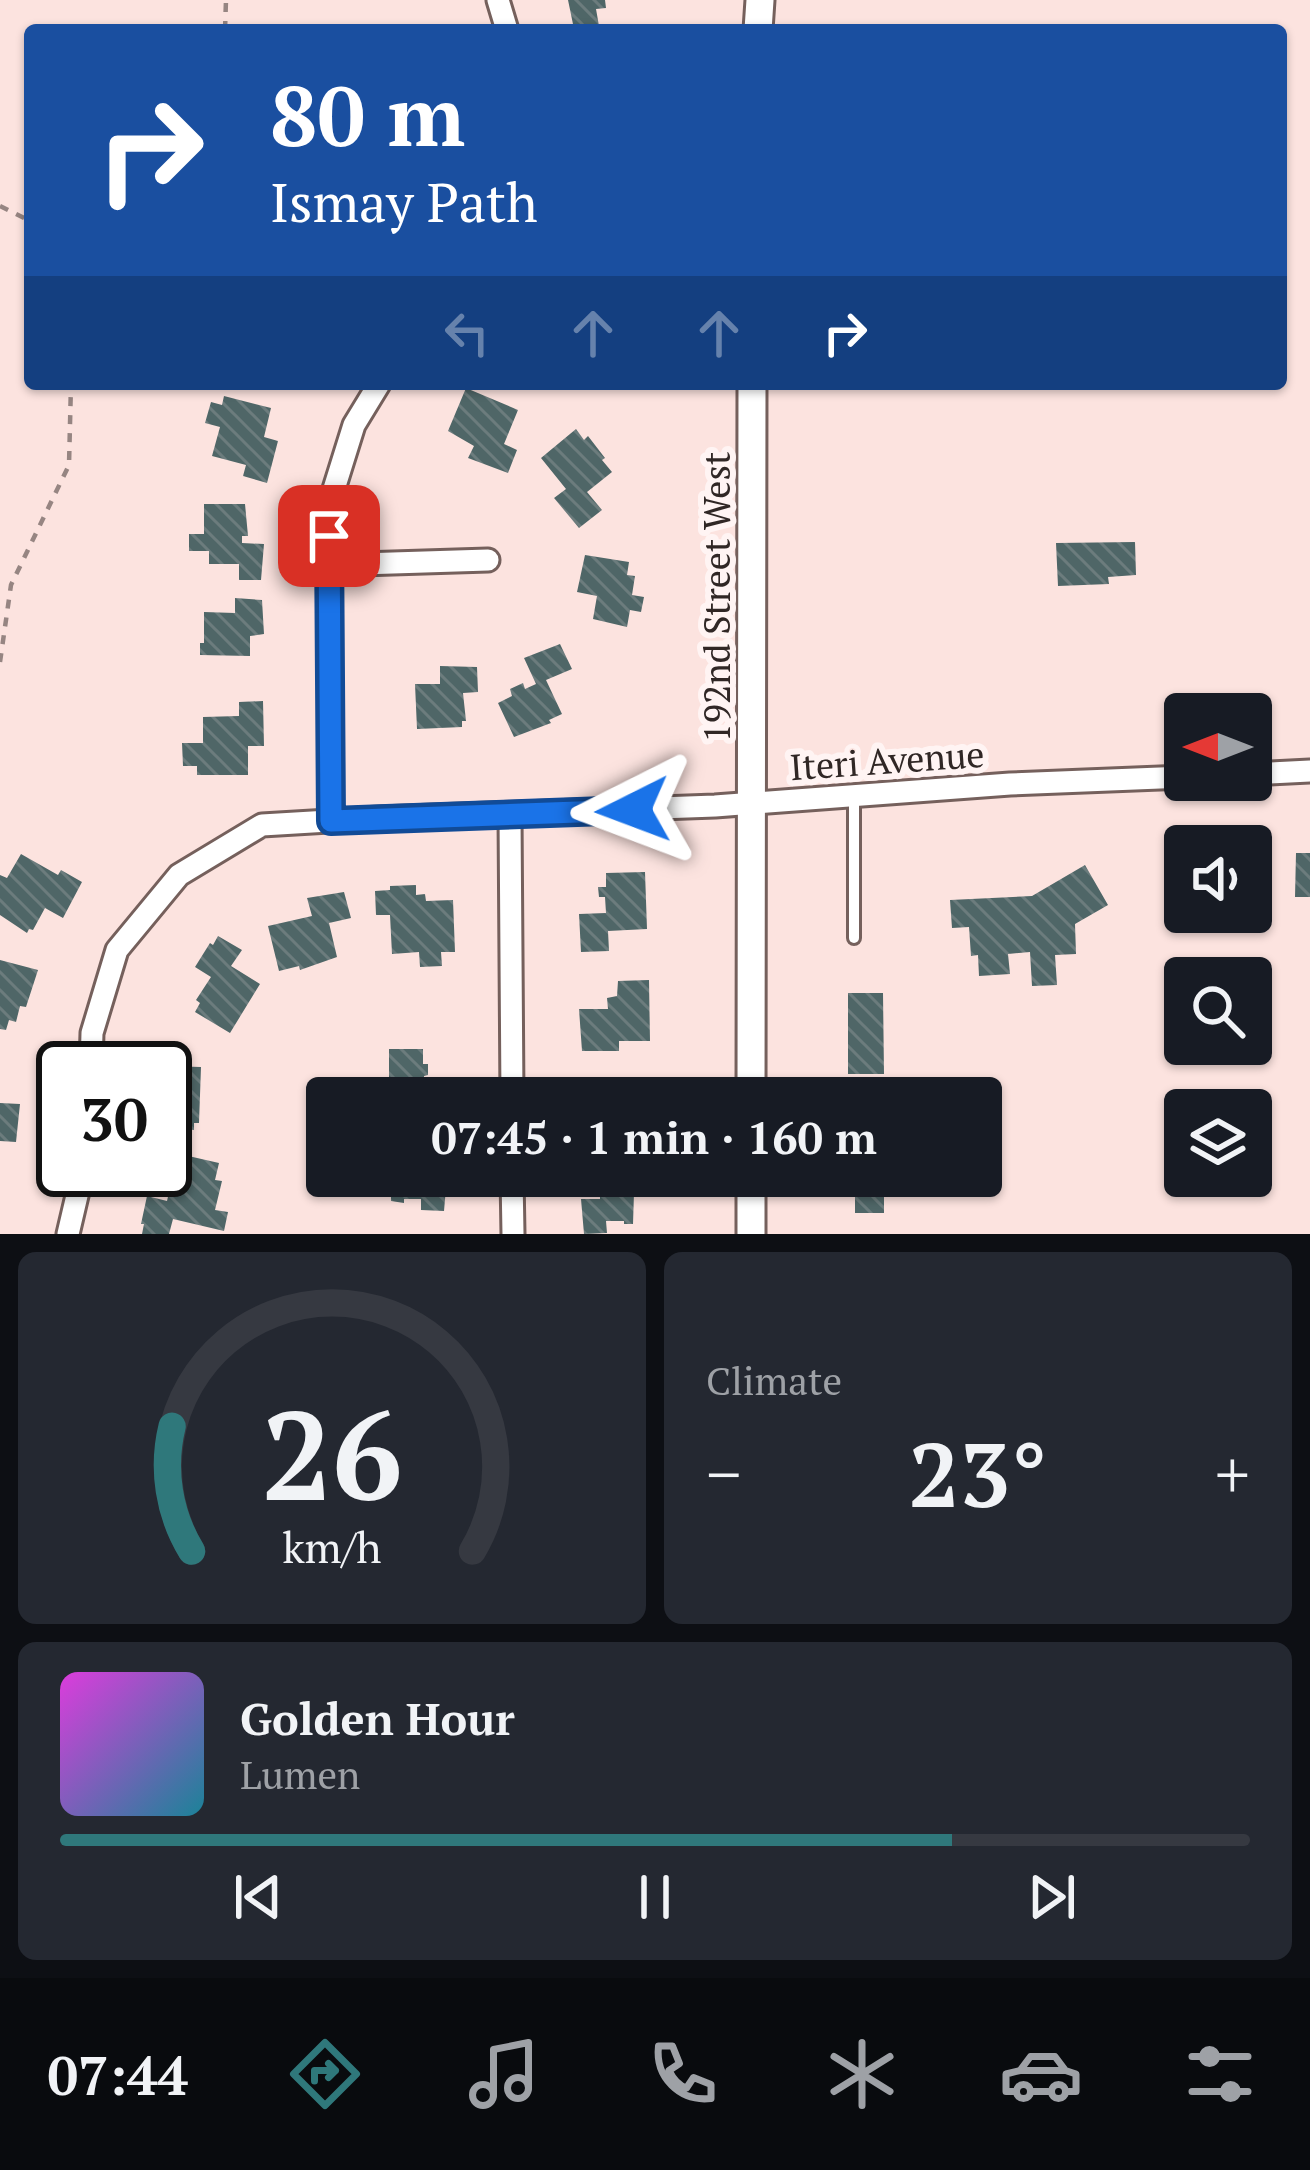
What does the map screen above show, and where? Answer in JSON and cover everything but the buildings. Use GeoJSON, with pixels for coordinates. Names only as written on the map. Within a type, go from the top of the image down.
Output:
{"type":"FeatureCollection","features":[{"type":"Feature","properties":{"kind":"street"},"geometry":{"type":"LineString","coordinates":[[331,821],[329,506],[354,425],[375,390]]}},
{"type":"Feature","properties":{"kind":"street","name":"192nd Street West"},"geometry":{"type":"LineString","coordinates":[[751,1077],[752,390]]}},
{"type":"Feature","properties":{"kind":"street"},"geometry":{"type":"LineString","coordinates":[[329,566],[488,560]]}},
{"type":"Feature","properties":{"kind":"street"},"geometry":{"type":"LineString","coordinates":[[1272,773],[1310,771]]}},
{"type":"Feature","properties":{"kind":"street","name":"Iteri Avenue"},"geometry":{"type":"LineString","coordinates":[[92,1041],[117,950],[179,875],[262,825],[1164,778]]}},
{"type":"Feature","properties":{"kind":"street"},"geometry":{"type":"LineString","coordinates":[[511,815],[512,1077]]}},
{"type":"Feature","properties":{"kind":"street"},"geometry":{"type":"LineString","coordinates":[[68,1234],[76,1197]]}},
{"type":"Feature","properties":{"kind":"street"},"geometry":{"type":"LineString","coordinates":[[512,1197],[513,1234]]}},
{"type":"Feature","properties":{"kind":"street"},"geometry":{"type":"LineString","coordinates":[[751,1197],[751,1234]]}},
{"type":"Feature","properties":{"kind":"lane"},"geometry":{"type":"LineString","coordinates":[[854,794],[854,938]]}},
{"type":"Feature","properties":{"kind":"path"},"geometry":{"type":"LineString","coordinates":[[0,662],[11,586],[69,465],[71,390]]}},
{"type":"Feature","properties":{"kind":"route"},"geometry":{"type":"LineString","coordinates":[[329,536],[331,821],[633,810]]}}]}
